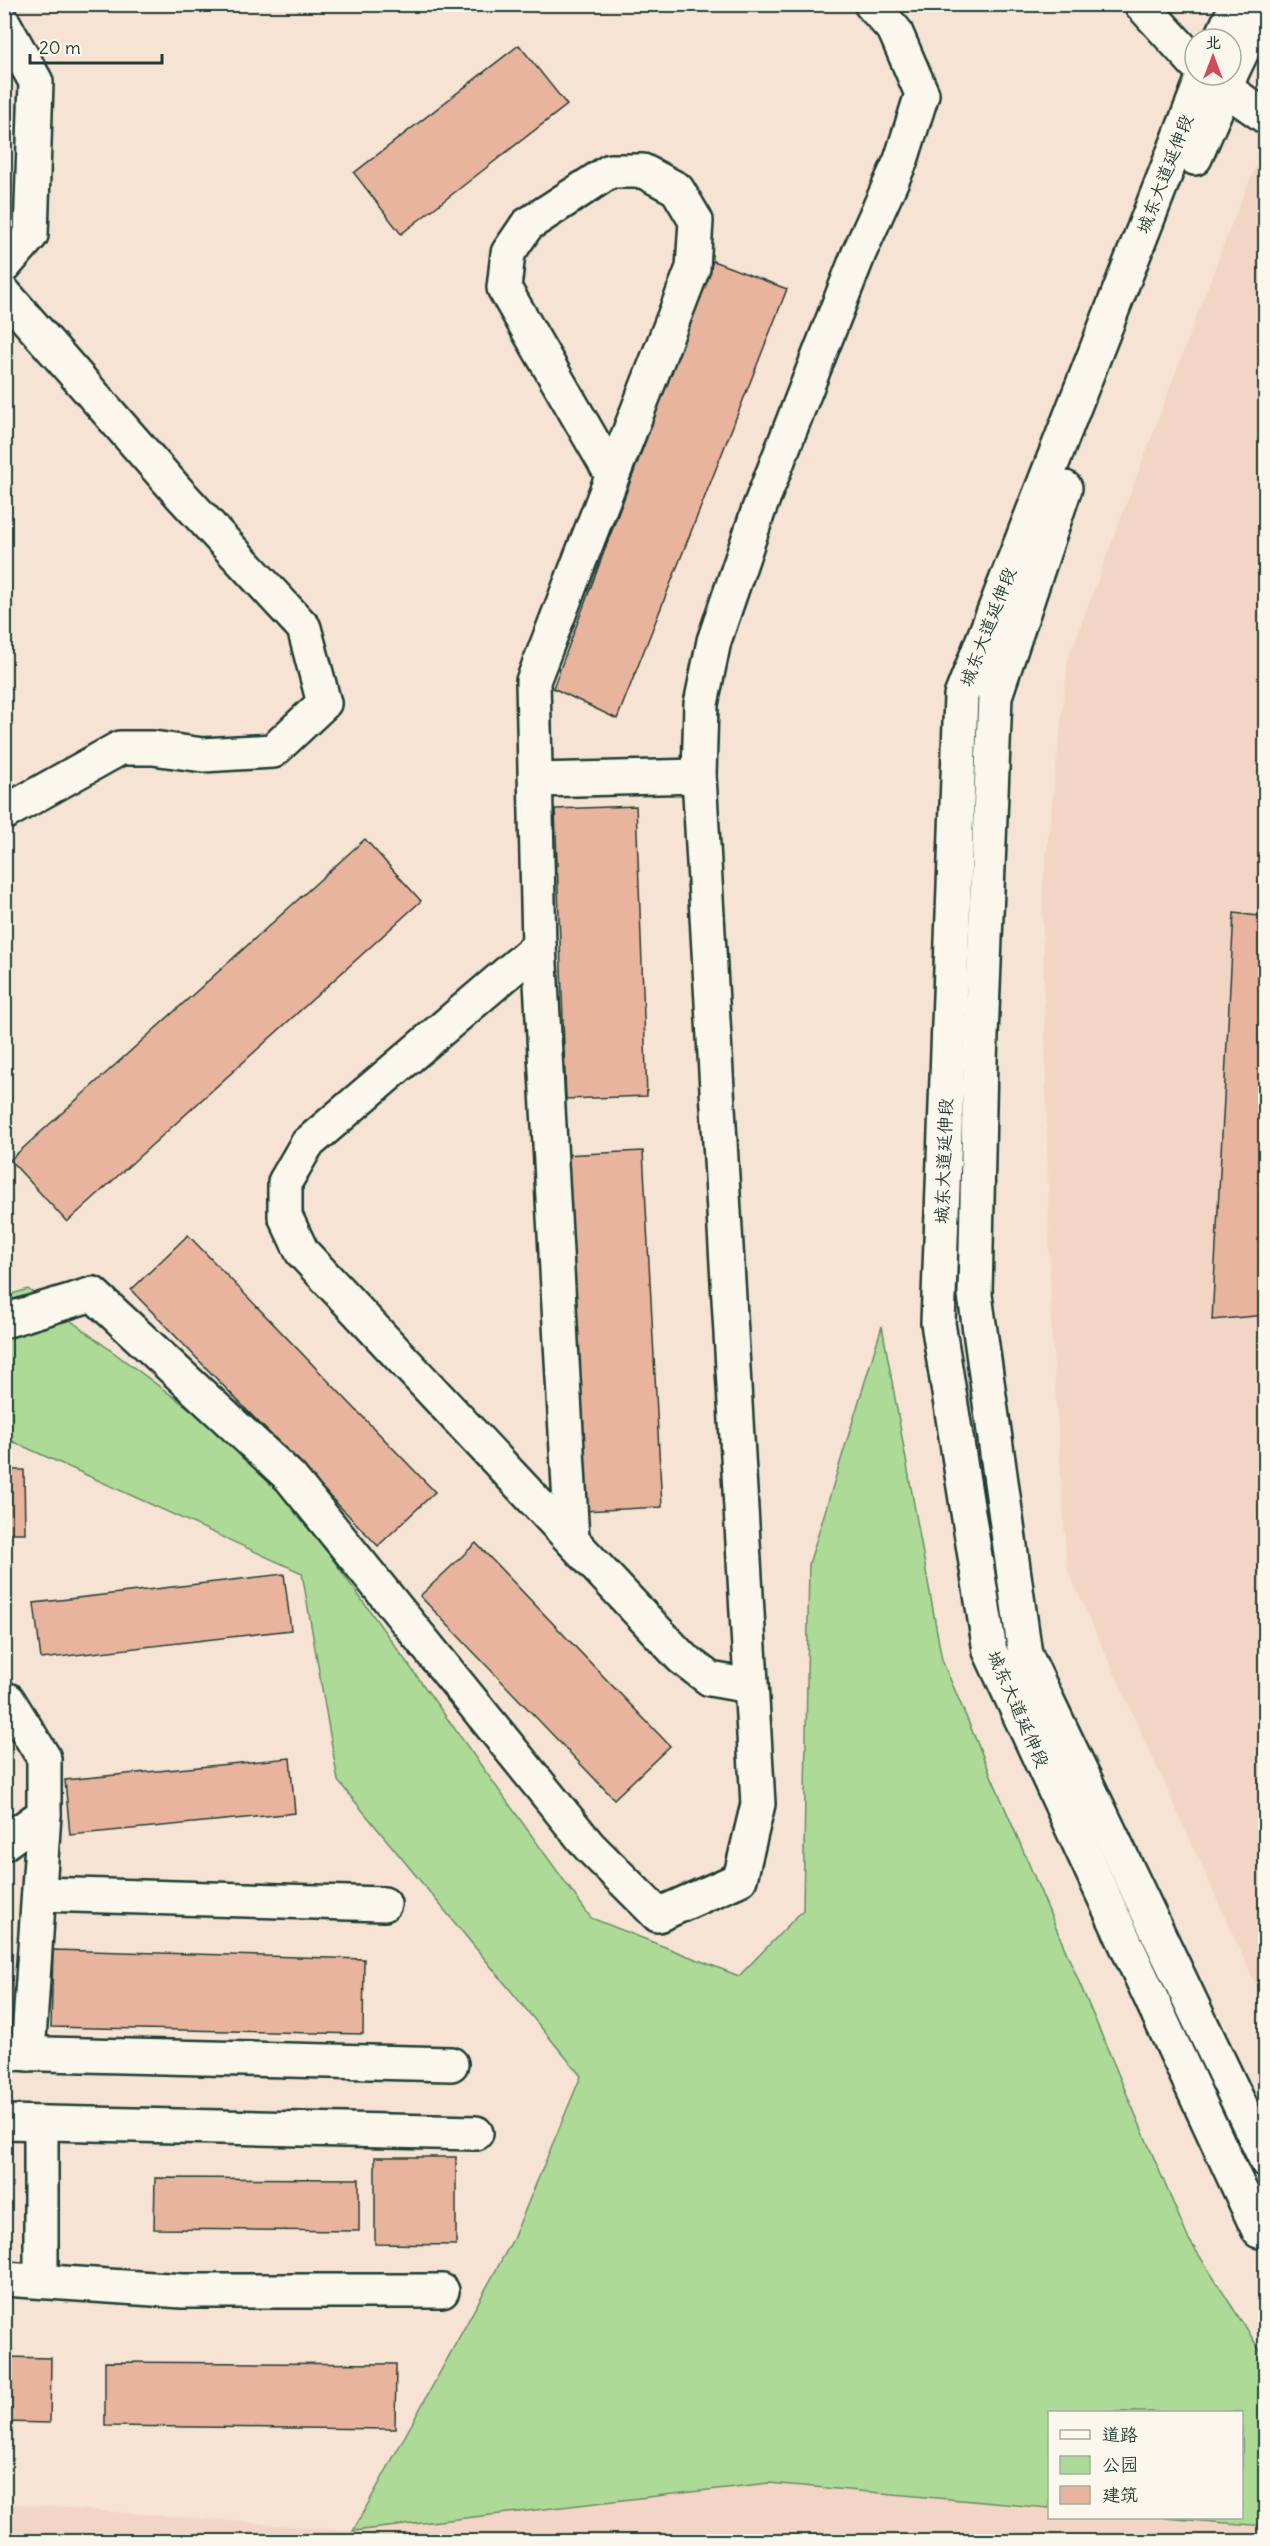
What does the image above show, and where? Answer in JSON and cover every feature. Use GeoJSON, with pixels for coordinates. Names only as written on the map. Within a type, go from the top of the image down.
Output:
{"type":"FeatureCollection","features":[{"type":"Feature","properties":{"kind":"street"},"geometry":{"type":"LineString","coordinates":[[4,1321],[93,1294],[290,1477],[589,1846],[658,1915],[740,1879],[758,1804],[699,776],[701,704],[714,641],[759,509],[859,253],[901,160],[922,94],[895,31],[871,4]]}},
{"type":"Feature","properties":{"kind":"street"},"geometry":{"type":"LineString","coordinates":[[1141,4],[1183,50]]}},
{"type":"Feature","properties":{"kind":"street"},"geometry":{"type":"LineString","coordinates":[[1226,27],[1237,4]]}},
{"type":"Feature","properties":{"kind":"street","name":"城东大道延伸段"},"geometry":{"type":"LineString","coordinates":[[1243,39],[1265,4]]}},
{"type":"Feature","properties":{"kind":"street"},"geometry":{"type":"LineString","coordinates":[[4,24],[36,82],[30,235],[4,266]]}},
{"type":"Feature","properties":{"kind":"street","name":"城东大道延伸段"},"geometry":{"type":"LineString","coordinates":[[1215,87],[961,696],[938,1323],[990,1651],[1259,2231]]}},
{"type":"Feature","properties":{"kind":"street","name":"城东大道延伸段"},"geometry":{"type":"LineString","coordinates":[[1216,87],[1087,422],[995,696],[980,1060],[975,1295],[1025,1654],[1266,2160]]}},
{"type":"Feature","properties":{"kind":"street"},"geometry":{"type":"LineString","coordinates":[[1230,87],[1266,117]]}},
{"type":"Feature","properties":{"kind":"street"},"geometry":{"type":"LineString","coordinates":[[572,1540],[539,946],[533,681],[693,268],[696,221],[677,189],[643,171],[610,171],[527,225],[508,253],[504,288],[612,475]]}},
{"type":"Feature","properties":{"kind":"street"},"geometry":{"type":"LineString","coordinates":[[4,293],[180,494],[304,628],[324,703],[273,751],[204,755],[153,748],[120,748],[4,813]]}},
{"type":"Feature","properties":{"kind":"street"},"geometry":{"type":"LineString","coordinates":[[537,780],[699,776]]}},
{"type":"Feature","properties":{"kind":"street"},"geometry":{"type":"LineString","coordinates":[[539,946],[307,1144],[285,1182],[285,1216],[302,1252],[682,1658],[710,1679],[750,1686]]}},
{"type":"Feature","properties":{"kind":"street"},"geometry":{"type":"LineString","coordinates":[[4,1699],[8,1700],[44,1758],[44,1814],[39,1894],[16,2054],[451,2064]]}},
{"type":"Feature","properties":{"kind":"street"},"geometry":{"type":"LineString","coordinates":[[4,1843],[44,1814]]}},
{"type":"Feature","properties":{"kind":"street"},"geometry":{"type":"LineString","coordinates":[[39,1894],[384,1904]]}},
{"type":"Feature","properties":{"kind":"street"},"geometry":{"type":"LineString","coordinates":[[4,2122],[476,2133]]}},
{"type":"Feature","properties":{"kind":"street"},"geometry":{"type":"LineString","coordinates":[[41,2123],[41,2281]]}},
{"type":"Feature","properties":{"kind":"street"},"geometry":{"type":"LineString","coordinates":[[4,2279],[183,2291],[442,2291]]}},
{"type":"Feature","properties":{"kind":"shaded area"},"geometry":{"type":"Polygon","coordinates":[[[1265,145],[1265,2005],[1067,1569],[1051,1323],[1042,894],[1068,659],[1231,225],[1265,145]]]}},
{"type":"Feature","properties":{"kind":"shaded area"},"geometry":{"type":"Polygon","coordinates":[[[769,2483],[1048,2508],[1048,2519],[1177,2519],[1265,2526],[1266,2541],[5,2542],[4,2503],[353,2531],[769,2483]]]}},
{"type":"Feature","properties":{"kind":"green space"},"geometry":{"type":"Polygon","coordinates":[[[28,1289],[264,1464],[591,1918],[739,1976],[803,1910],[809,1564],[882,1326],[942,1660],[1188,2238],[1265,2358],[1265,2526],[1177,2519],[1243,2519],[1243,2411],[1048,2411],[1048,2508],[769,2483],[353,2531],[513,2239],[581,2076],[338,1781],[302,1573],[5,1438],[5,1296],[28,1289]]]}},
{"type":"Feature","properties":{"kind":"building"},"geometry":{"type":"Polygon","coordinates":[[[519,45],[567,105],[401,234],[354,173],[519,45]]]}},
{"type":"Feature","properties":{"kind":"building"},"geometry":{"type":"Polygon","coordinates":[[[713,261],[787,289],[617,719],[553,688],[713,261]]]}},
{"type":"Feature","properties":{"kind":"building"},"geometry":{"type":"Polygon","coordinates":[[[636,806],[647,1096],[566,1099],[555,809],[636,806]]]}},
{"type":"Feature","properties":{"kind":"building"},"geometry":{"type":"Polygon","coordinates":[[[365,839],[421,901],[67,1222],[10,1160],[365,839]]]}},
{"type":"Feature","properties":{"kind":"building"},"geometry":{"type":"Polygon","coordinates":[[[1234,913],[1266,917],[1266,1315],[1212,1320],[1234,913]]]}},
{"type":"Feature","properties":{"kind":"building"},"geometry":{"type":"Polygon","coordinates":[[[643,1151],[662,1507],[583,1511],[563,1155],[643,1151]]]}},
{"type":"Feature","properties":{"kind":"building"},"geometry":{"type":"Polygon","coordinates":[[[188,1235],[435,1492],[378,1546],[131,1290],[188,1235]]]}},
{"type":"Feature","properties":{"kind":"building"},"geometry":{"type":"Polygon","coordinates":[[[4,1470],[24,1470],[25,1533],[4,1533],[4,1470]]]}},
{"type":"Feature","properties":{"kind":"building"},"geometry":{"type":"Polygon","coordinates":[[[476,1543],[670,1746],[614,1799],[420,1596],[476,1543]]]}},
{"type":"Feature","properties":{"kind":"building"},"geometry":{"type":"Polygon","coordinates":[[[284,1574],[291,1630],[41,1659],[34,1603],[284,1574]]]}},
{"type":"Feature","properties":{"kind":"building"},"geometry":{"type":"Polygon","coordinates":[[[290,1758],[295,1813],[70,1835],[65,1780],[290,1758]]]}},
{"type":"Feature","properties":{"kind":"building"},"geometry":{"type":"Polygon","coordinates":[[[53,1950],[364,1959],[363,2034],[51,2027],[53,1950]]]}},
{"type":"Feature","properties":{"kind":"building"},"geometry":{"type":"Polygon","coordinates":[[[375,2157],[456,2157],[456,2245],[375,2244],[375,2157]]]}},
{"type":"Feature","properties":{"kind":"building"},"geometry":{"type":"Polygon","coordinates":[[[155,2178],[359,2179],[359,2231],[154,2229],[155,2178]]]}},
{"type":"Feature","properties":{"kind":"building"},"geometry":{"type":"Polygon","coordinates":[[[4,2357],[51,2358],[50,2423],[4,2422],[4,2357]]]}},
{"type":"Feature","properties":{"kind":"building"},"geometry":{"type":"Polygon","coordinates":[[[105,2362],[396,2364],[395,2429],[105,2426],[105,2362]]]}}]}
